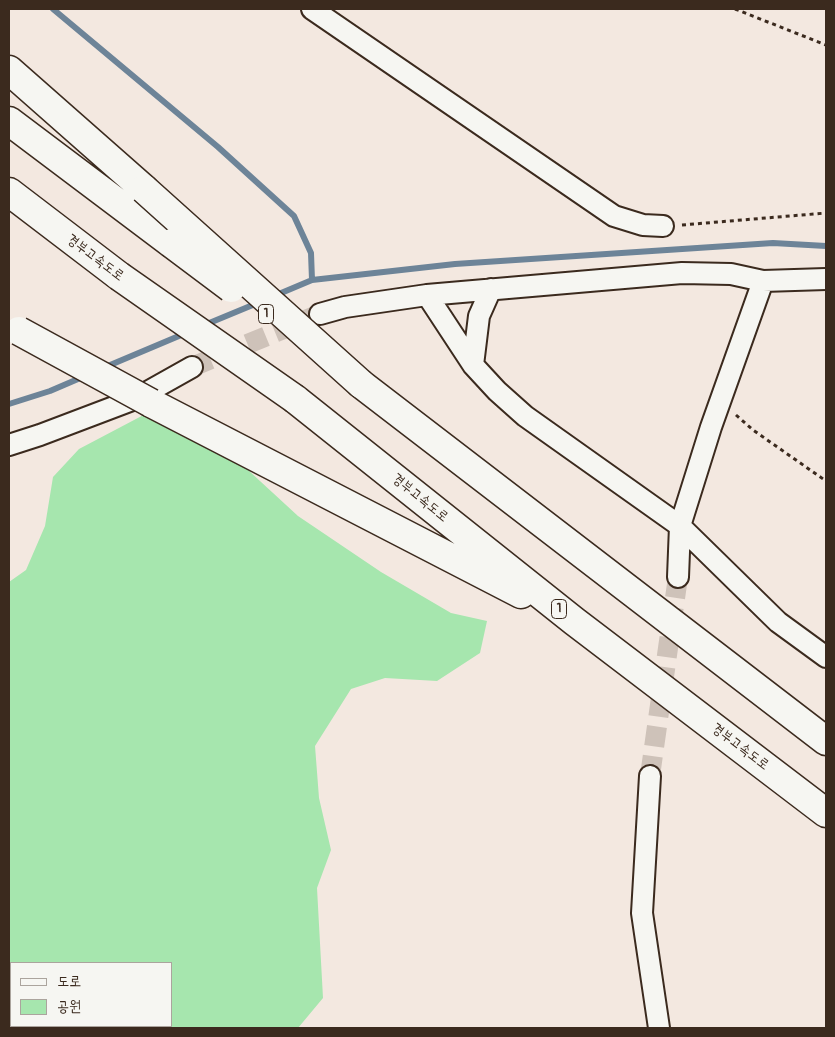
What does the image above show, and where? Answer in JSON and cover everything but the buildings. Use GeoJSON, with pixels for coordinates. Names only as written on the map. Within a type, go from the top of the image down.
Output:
{"type":"FeatureCollection","features":[{"type":"Feature","properties":{"kind":"highway"},"geometry":{"type":"LineString","coordinates":[[9,70],[361,384]]}},
{"type":"Feature","properties":{"kind":"highway","name":"1"},"geometry":{"type":"LineString","coordinates":[[9,121],[171,244],[361,384],[826,741]]}},
{"type":"Feature","properties":{"kind":"highway","name":"경부고속도로"},"geometry":{"type":"LineString","coordinates":[[9,192],[119,276],[296,399],[574,621],[826,813]]}},
{"type":"Feature","properties":{"kind":"highway"},"geometry":{"type":"LineString","coordinates":[[13,334],[574,621]]}},
{"type":"Feature","properties":{"kind":"street"},"geometry":{"type":"LineString","coordinates":[[312,9],[614,216],[643,225],[663,226]]}},
{"type":"Feature","properties":{"kind":"street"},"geometry":{"type":"LineString","coordinates":[[320,314],[345,307],[427,294],[682,273],[731,274],[763,280],[826,279]]}},
{"type":"Feature","properties":{"kind":"street"},"geometry":{"type":"LineString","coordinates":[[678,577],[680,526],[763,280]]}},
{"type":"Feature","properties":{"kind":"street"},"geometry":{"type":"LineString","coordinates":[[473,365],[479,316],[491,289]]}},
{"type":"Feature","properties":{"kind":"street"},"geometry":{"type":"LineString","coordinates":[[427,294],[473,365],[497,391],[525,416],[680,526],[778,622],[826,657]]}},
{"type":"Feature","properties":{"kind":"street"},"geometry":{"type":"LineString","coordinates":[[9,445],[135,399],[192,367]]}},
{"type":"Feature","properties":{"kind":"street"},"geometry":{"type":"LineString","coordinates":[[650,776],[642,912],[660,1028]]}},
{"type":"Feature","properties":{"kind":"path"},"geometry":{"type":"LineString","coordinates":[[735,9],[826,45]]}},
{"type":"Feature","properties":{"kind":"path"},"geometry":{"type":"LineString","coordinates":[[663,226],[826,213]]}},
{"type":"Feature","properties":{"kind":"path"},"geometry":{"type":"LineString","coordinates":[[721,401],[753,430],[826,481]]}},
{"type":"Feature","properties":{"kind":"green space"},"geometry":{"type":"Polygon","coordinates":[[[172,400],[298,516],[381,572],[451,613],[487,621],[480,653],[437,681],[385,678],[351,689],[315,746],[319,798],[331,850],[317,888],[323,998],[298,1028],[9,1028],[9,582],[26,570],[45,526],[53,477],[79,449],[172,400]]]}},
{"type":"Feature","properties":{"kind":"waterway"},"geometry":{"type":"LineString","coordinates":[[53,9],[218,147],[294,216],[311,253],[312,280]]}},
{"type":"Feature","properties":{"kind":"waterway"},"geometry":{"type":"LineString","coordinates":[[274,296],[312,280],[455,264],[773,243],[826,246]]}},
{"type":"Feature","properties":{"kind":"waterway"},"geometry":{"type":"LineString","coordinates":[[202,326],[260,302]]}},
{"type":"Feature","properties":{"kind":"waterway"},"geometry":{"type":"LineString","coordinates":[[103,368],[186,333]]}},
{"type":"Feature","properties":{"kind":"waterway"},"geometry":{"type":"LineString","coordinates":[[9,404],[50,391],[85,376]]}},
{"type":"Feature","properties":{"kind":"tunnel"},"geometry":{"type":"LineString","coordinates":[[192,367],[320,314]]}},
{"type":"Feature","properties":{"kind":"tunnel"},"geometry":{"type":"LineString","coordinates":[[650,776],[678,577]]}}]}
